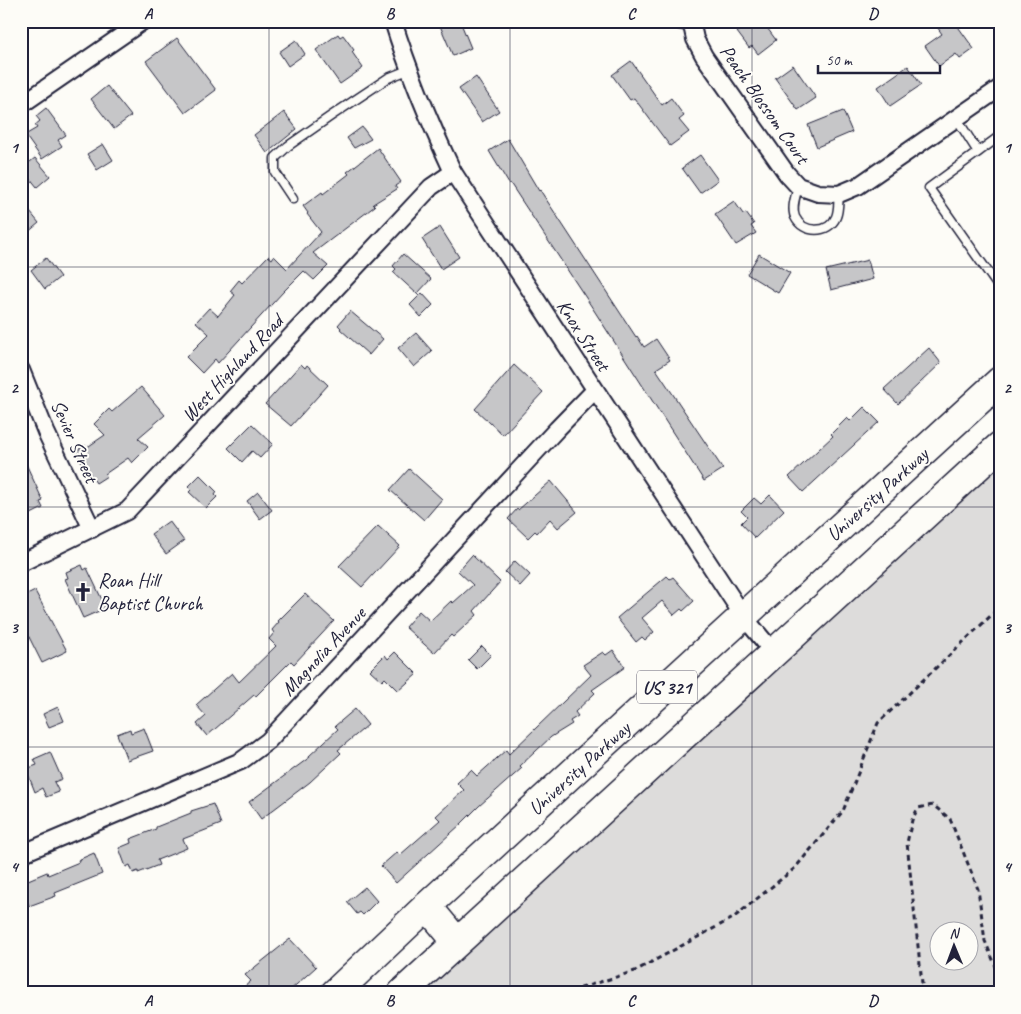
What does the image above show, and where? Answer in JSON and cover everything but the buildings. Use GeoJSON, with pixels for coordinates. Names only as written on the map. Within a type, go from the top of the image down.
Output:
{"type":"FeatureCollection","features":[{"type":"Feature","properties":{"kind":"highway","name":"University Parkway"},"geometry":{"type":"LineString","coordinates":[[335,993],[427,906],[1000,381]]}},
{"type":"Feature","properties":{"kind":"highway","name":"US 321"},"geometry":{"type":"LineString","coordinates":[[402,993],[1000,446]]}},
{"type":"Feature","properties":{"kind":"highway"},"geometry":{"type":"LineString","coordinates":[[427,906],[457,942]]}},
{"type":"Feature","properties":{"kind":"street"},"geometry":{"type":"LineString","coordinates":[[21,105],[143,21]]}},
{"type":"Feature","properties":{"kind":"street","name":"Knox Street"},"geometry":{"type":"LineString","coordinates":[[393,21],[408,70],[432,129],[453,172],[744,617],[774,653]]}},
{"type":"Feature","properties":{"kind":"street","name":"Peach Blossom Court"},"geometry":{"type":"LineString","coordinates":[[692,24],[694,39],[704,56],[786,174],[798,186],[818,193],[839,194]]}},
{"type":"Feature","properties":{"kind":"street"},"geometry":{"type":"LineString","coordinates":[[839,194],[858,186],[1000,88]]}},
{"type":"Feature","properties":{"kind":"street","name":"West Highland Road"},"geometry":{"type":"LineString","coordinates":[[21,563],[127,511],[432,188],[453,172]]}},
{"type":"Feature","properties":{"kind":"street","name":"Sevier Street"},"geometry":{"type":"LineString","coordinates":[[21,370],[46,432],[92,529]]}},
{"type":"Feature","properties":{"kind":"street","name":"Magnolia Avenue"},"geometry":{"type":"LineString","coordinates":[[21,854],[216,772],[256,752],[316,691],[595,390]]}},
{"type":"Feature","properties":{"kind":"lane"},"geometry":{"type":"LineString","coordinates":[[662,21],[692,24]]}},
{"type":"Feature","properties":{"kind":"lane"},"geometry":{"type":"LineString","coordinates":[[292,199],[275,172],[275,158],[288,146],[388,78],[408,70]]}},
{"type":"Feature","properties":{"kind":"lane"},"geometry":{"type":"LineString","coordinates":[[956,119],[978,152]]}},
{"type":"Feature","properties":{"kind":"lane"},"geometry":{"type":"LineString","coordinates":[[1000,136],[929,188],[1000,289]]}},
{"type":"Feature","properties":{"kind":"lane"},"geometry":{"type":"LineString","coordinates":[[798,186],[794,204],[796,217],[800,223],[812,230],[826,228],[832,224],[838,210],[839,194]]}},
{"type":"Feature","properties":{"kind":"path"},"geometry":{"type":"LineString","coordinates":[[573,993],[582,988],[635,971],[733,918],[795,868],[842,811],[878,723],[1000,607]]}},
{"type":"Feature","properties":{"kind":"path"},"geometry":{"type":"LineString","coordinates":[[924,993],[907,843],[912,820],[918,808],[933,805],[950,819],[978,889],[986,941],[1000,976]]}},
{"type":"Feature","properties":{"kind":"shaded area"},"geometry":{"type":"Polygon","coordinates":[[[1000,462],[1000,993],[423,993],[1000,462]]]}},
{"type":"Feature","properties":{"kind":"place","name":"Roan Hill Baptist Church"},"geometry":{"type":"Point","coordinates":[83,592]}}]}
